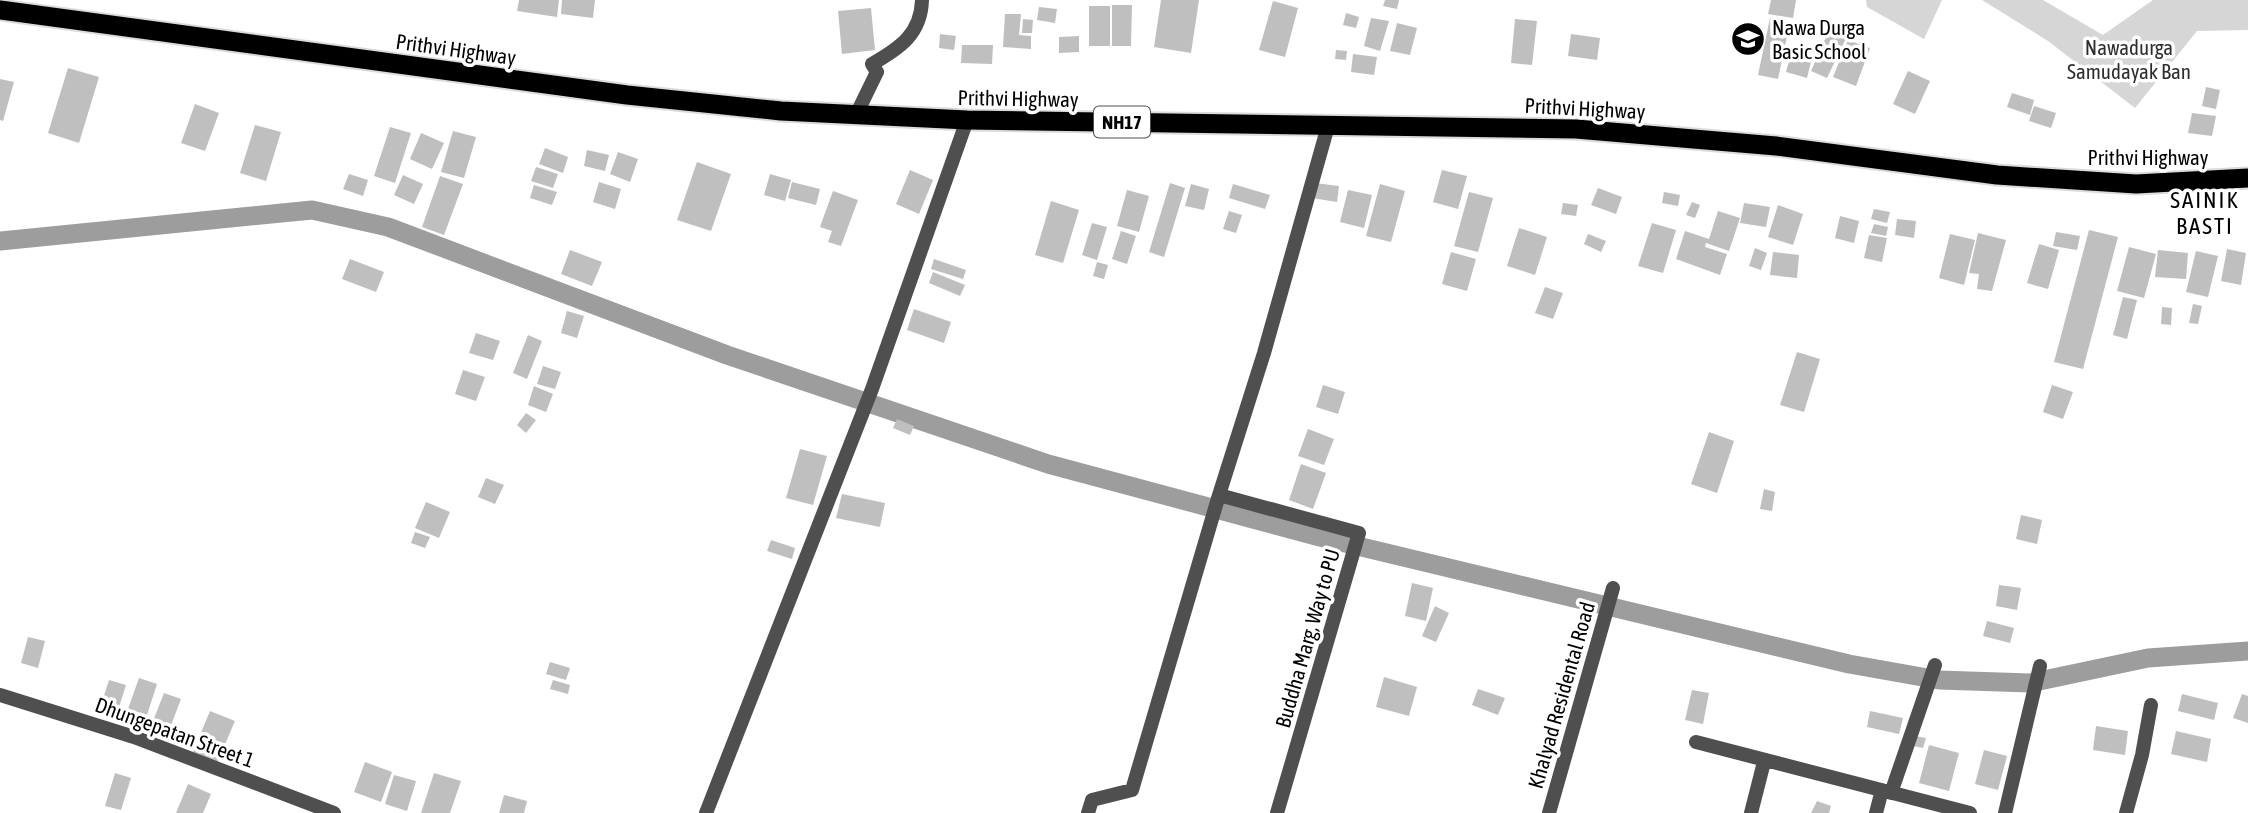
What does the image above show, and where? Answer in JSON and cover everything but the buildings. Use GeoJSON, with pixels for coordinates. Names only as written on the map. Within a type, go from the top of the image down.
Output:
{"type":"FeatureCollection","features":[{"type":"Feature","properties":{"kind":"highway","name":"Prithvi Highway"},"geometry":{"type":"LineString","coordinates":[[0,9],[627,95],[781,111],[967,120],[1509,127],[1656,135],[1776,146],[1997,176],[2136,184],[2248,178]]}},
{"type":"Feature","properties":{"kind":"street"},"geometry":{"type":"LineString","coordinates":[[856,115],[877,72],[872,64],[895,51],[922,21],[922,0]]}},
{"type":"Feature","properties":{"kind":"street"},"geometry":{"type":"LineString","coordinates":[[706,813],[872,389],[967,120]]}},
{"type":"Feature","properties":{"kind":"street"},"geometry":{"type":"LineString","coordinates":[[1088,813],[1092,800],[1132,790],[1264,353],[1328,126]]}},
{"type":"Feature","properties":{"kind":"street","name":"Buddha Marg, Way to PU"},"geometry":{"type":"LineString","coordinates":[[1219,495],[1359,533],[1277,813]]}},
{"type":"Feature","properties":{"kind":"street","name":"Khalyad Residental Road"},"geometry":{"type":"LineString","coordinates":[[1549,813],[1613,588]]}},
{"type":"Feature","properties":{"kind":"street"},"geometry":{"type":"LineString","coordinates":[[1876,813],[1887,791],[1935,664]]}},
{"type":"Feature","properties":{"kind":"street"},"geometry":{"type":"LineString","coordinates":[[2004,813],[2040,666]]}},
{"type":"Feature","properties":{"kind":"street","name":"Dhungepatan Street 1"},"geometry":{"type":"LineString","coordinates":[[0,695],[134,737],[334,813]]}},
{"type":"Feature","properties":{"kind":"street"},"geometry":{"type":"LineString","coordinates":[[2126,813],[2142,755],[2151,705]]}},
{"type":"Feature","properties":{"kind":"street"},"geometry":{"type":"LineString","coordinates":[[1696,742],[1764,762],[1970,813]]}},
{"type":"Feature","properties":{"kind":"street"},"geometry":{"type":"LineString","coordinates":[[1751,813],[1764,762]]}},
{"type":"Feature","properties":{"kind":"green space"},"geometry":{"type":"Polygon","coordinates":[[[1866,0],[1942,0],[1924,39],[1867,7],[1866,0]]]}},
{"type":"Feature","properties":{"kind":"green space","name":"Nawadurga Samudayak Ban"},"geometry":{"type":"Polygon","coordinates":[[[1982,0],[2043,0],[2103,35],[2153,0],[2248,0],[2248,30],[2197,31],[2135,108],[2048,41],[1982,0]]]}},
{"type":"Feature","properties":{"kind":"waterway"},"geometry":{"type":"LineString","coordinates":[[0,241],[312,210],[388,227],[727,355],[1048,464],[1320,537],[1849,664],[1939,680],[2030,683],[2148,658],[2248,651]]}},
{"type":"Feature","properties":{"kind":"place","name":"Nawa Durga Basic School"},"geometry":{"type":"Point","coordinates":[1748,39]}},
{"type":"Feature","properties":{"kind":"district","name":"SAINIK BASTI"},"geometry":{"type":"Point","coordinates":[2205,213]}}]}
